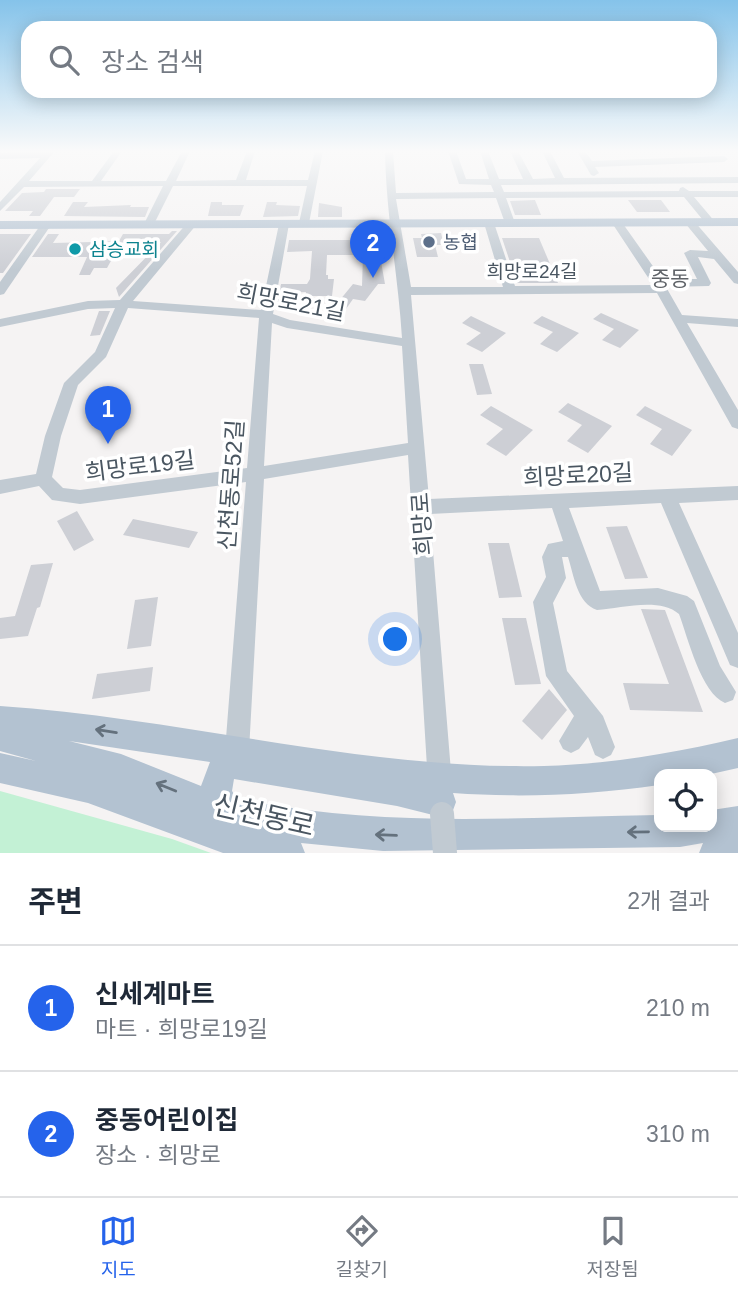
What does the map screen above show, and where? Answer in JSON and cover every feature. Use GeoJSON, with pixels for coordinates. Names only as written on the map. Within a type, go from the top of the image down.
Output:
{"type":"FeatureCollection","features":[{"type":"Feature","properties":{"kind":"main road"},"geometry":{"type":"LineString","coordinates":[[0,225],[738,222]]}},
{"type":"Feature","properties":{"kind":"main road"},"geometry":{"type":"LineString","coordinates":[[0,720],[60,723],[237,751],[441,798]]}},
{"type":"Feature","properties":{"kind":"main road","name":"신천동로"},"geometry":{"type":"LineString","coordinates":[[0,737],[121,769],[228,812],[290,826],[383,835],[654,831]]}},
{"type":"Feature","properties":{"kind":"main road"},"geometry":{"type":"LineString","coordinates":[[228,812],[216,795],[217,779],[223,767],[234,764],[441,798],[511,783],[623,777],[695,766],[738,753]]}},
{"type":"Feature","properties":{"kind":"main road","name":"신천동로"},"geometry":{"type":"LineString","coordinates":[[0,768],[88,788],[229,839],[289,853]]}},
{"type":"Feature","properties":{"kind":"main road"},"geometry":{"type":"LineString","coordinates":[[717,825],[738,821]]}},
{"type":"Feature","properties":{"kind":"main road"},"geometry":{"type":"LineString","coordinates":[[715,853],[738,850]]}},
{"type":"Feature","properties":{"kind":"street"},"geometry":{"type":"LineString","coordinates":[[0,208],[15,191]]}},
{"type":"Feature","properties":{"kind":"street"},"geometry":{"type":"LineString","coordinates":[[149,224],[166,191]]}},
{"type":"Feature","properties":{"kind":"street"},"geometry":{"type":"LineString","coordinates":[[304,223],[311,191]]}},
{"type":"Feature","properties":{"kind":"street","name":"희망로"},"geometry":{"type":"LineString","coordinates":[[391,191],[405,291],[445,853]]}},
{"type":"Feature","properties":{"kind":"street"},"geometry":{"type":"LineString","coordinates":[[499,191],[510,223]]}},
{"type":"Feature","properties":{"kind":"street"},"geometry":{"type":"LineString","coordinates":[[684,191],[711,223]]}},
{"type":"Feature","properties":{"kind":"street"},"geometry":{"type":"LineString","coordinates":[[391,195],[738,194]]}},
{"type":"Feature","properties":{"kind":"street"},"geometry":{"type":"LineString","coordinates":[[489,223],[510,291]]}},
{"type":"Feature","properties":{"kind":"street"},"geometry":{"type":"LineString","coordinates":[[617,223],[659,286],[738,424]]}},
{"type":"Feature","properties":{"kind":"street"},"geometry":{"type":"LineString","coordinates":[[690,223],[738,280]]}},
{"type":"Feature","properties":{"kind":"street"},"geometry":{"type":"LineString","coordinates":[[0,487],[43,479],[53,436],[71,383],[101,354],[123,304],[192,224]]}},
{"type":"Feature","properties":{"kind":"street","name":"신천동로52길"},"geometry":{"type":"LineString","coordinates":[[237,751],[266,316],[284,224]]}},
{"type":"Feature","properties":{"kind":"street"},"geometry":{"type":"LineString","coordinates":[[0,291],[46,225]]}},
{"type":"Feature","properties":{"kind":"street","name":"희망로24길"},"geometry":{"type":"LineString","coordinates":[[405,291],[510,291],[705,283],[690,253],[721,259]]}},
{"type":"Feature","properties":{"kind":"street"},"geometry":{"type":"LineString","coordinates":[[721,259],[738,263]]}},
{"type":"Feature","properties":{"kind":"street","name":"희망로21길"},"geometry":{"type":"LineString","coordinates":[[0,323],[88,305],[123,304],[258,313],[287,324],[409,343]]}},
{"type":"Feature","properties":{"kind":"street"},"geometry":{"type":"LineString","coordinates":[[677,318],[738,323]]}},
{"type":"Feature","properties":{"kind":"street","name":"희망로19길"},"geometry":{"type":"LineString","coordinates":[[43,479],[58,495],[80,497],[254,474],[417,448]]}},
{"type":"Feature","properties":{"kind":"street","name":"희망로20길"},"geometry":{"type":"LineString","coordinates":[[421,507],[738,493]]}},
{"type":"Feature","properties":{"kind":"street"},"geometry":{"type":"LineString","coordinates":[[667,496],[738,657]]}},
{"type":"Feature","properties":{"kind":"street"},"geometry":{"type":"LineString","coordinates":[[558,501],[590,593],[597,601],[668,597],[682,601],[712,673],[725,692]]}},
{"type":"Feature","properties":{"kind":"street"},"geometry":{"type":"LineString","coordinates":[[574,548],[555,550],[552,557],[556,578],[543,602],[556,676],[597,720],[603,747]]}},
{"type":"Feature","properties":{"kind":"street"},"geometry":{"type":"LineString","coordinates":[[571,741],[597,720]]}},
{"type":"Feature","properties":{"kind":"green space"},"geometry":{"type":"Polygon","coordinates":[[[0,791],[172,839],[211,853],[0,853],[0,791]]]}},
{"type":"Feature","properties":{"kind":"building"},"geometry":{"type":"Polygon","coordinates":[[[79,191],[74,197],[54,197],[40,216],[29,216],[33,211],[5,211],[22,193],[79,191]]]}},
{"type":"Feature","properties":{"kind":"building"},"geometry":{"type":"Polygon","coordinates":[[[535,200],[541,215],[515,215],[510,201],[535,200]]]}},
{"type":"Feature","properties":{"kind":"building"},"geometry":{"type":"Polygon","coordinates":[[[628,200],[661,200],[670,212],[637,212],[628,200]]]}},
{"type":"Feature","properties":{"kind":"building"},"geometry":{"type":"Polygon","coordinates":[[[73,202],[88,202],[84,207],[149,207],[145,217],[64,216],[73,202]]]}},
{"type":"Feature","properties":{"kind":"building"},"geometry":{"type":"Polygon","coordinates":[[[211,202],[244,205],[240,216],[208,216],[211,202]]]}},
{"type":"Feature","properties":{"kind":"building"},"geometry":{"type":"Polygon","coordinates":[[[267,202],[300,206],[298,216],[263,217],[267,202]]]}},
{"type":"Feature","properties":{"kind":"building"},"geometry":{"type":"Polygon","coordinates":[[[319,203],[342,207],[342,217],[318,217],[319,203]]]}},
{"type":"Feature","properties":{"kind":"building"},"geometry":{"type":"Polygon","coordinates":[[[177,231],[119,297],[116,288],[161,242],[138,242],[117,260],[112,259],[107,268],[94,268],[90,275],[79,275],[87,257],[32,257],[48,234],[59,234],[53,243],[119,241],[123,234],[169,234],[177,231]]]}},
{"type":"Feature","properties":{"kind":"building"},"geometry":{"type":"Polygon","coordinates":[[[441,233],[444,245],[435,245],[438,257],[417,257],[413,238],[422,238],[421,234],[441,233]]]}},
{"type":"Feature","properties":{"kind":"building"},"geometry":{"type":"Polygon","coordinates":[[[0,234],[31,234],[3,273],[0,273],[0,234]]]}},
{"type":"Feature","properties":{"kind":"building"},"geometry":{"type":"Polygon","coordinates":[[[502,238],[539,238],[558,283],[517,283],[502,238]]]}},
{"type":"Feature","properties":{"kind":"building"},"geometry":{"type":"Polygon","coordinates":[[[289,240],[369,240],[370,250],[380,256],[385,284],[378,284],[365,301],[353,299],[346,309],[335,306],[353,284],[362,286],[363,255],[327,255],[326,275],[328,279],[334,279],[332,296],[305,296],[306,292],[285,293],[285,309],[276,309],[281,284],[307,284],[310,279],[312,251],[287,252],[289,240]]]}},
{"type":"Feature","properties":{"kind":"building"},"geometry":{"type":"Polygon","coordinates":[[[99,311],[110,311],[100,335],[90,336],[99,311]]]}},
{"type":"Feature","properties":{"kind":"building"},"geometry":{"type":"Polygon","coordinates":[[[601,313],[639,330],[620,348],[602,340],[614,329],[593,319],[601,313]]]}},
{"type":"Feature","properties":{"kind":"building"},"geometry":{"type":"Polygon","coordinates":[[[471,316],[506,333],[482,352],[466,344],[481,333],[462,323],[471,316]]]}},
{"type":"Feature","properties":{"kind":"building"},"geometry":{"type":"Polygon","coordinates":[[[542,316],[579,333],[557,352],[540,344],[553,332],[533,323],[542,316]]]}},
{"type":"Feature","properties":{"kind":"building"},"geometry":{"type":"Polygon","coordinates":[[[469,364],[483,364],[492,394],[477,395],[469,364]]]}},
{"type":"Feature","properties":{"kind":"building"},"geometry":{"type":"Polygon","coordinates":[[[568,403],[612,426],[588,453],[567,441],[582,425],[558,412],[568,403]]]}},
{"type":"Feature","properties":{"kind":"building"},"geometry":{"type":"Polygon","coordinates":[[[491,406],[533,430],[506,456],[486,444],[503,429],[480,415],[491,406]]]}},
{"type":"Feature","properties":{"kind":"building"},"geometry":{"type":"Polygon","coordinates":[[[645,406],[692,430],[672,456],[650,444],[662,429],[636,415],[645,406]]]}},
{"type":"Feature","properties":{"kind":"building"},"geometry":{"type":"Polygon","coordinates":[[[77,511],[94,540],[74,551],[57,521],[77,511]]]}},
{"type":"Feature","properties":{"kind":"building"},"geometry":{"type":"Polygon","coordinates":[[[133,519],[198,532],[189,548],[123,535],[133,519]]]}},
{"type":"Feature","properties":{"kind":"building"},"geometry":{"type":"Polygon","coordinates":[[[627,526],[648,578],[625,579],[606,527],[627,526]]]}},
{"type":"Feature","properties":{"kind":"building"},"geometry":{"type":"Polygon","coordinates":[[[488,543],[509,543],[522,597],[499,598],[488,543]]]}},
{"type":"Feature","properties":{"kind":"building"},"geometry":{"type":"Polygon","coordinates":[[[53,563],[28,636],[0,639],[0,618],[15,616],[31,565],[53,563]]]}},
{"type":"Feature","properties":{"kind":"building"},"geometry":{"type":"Polygon","coordinates":[[[158,597],[151,646],[127,649],[135,600],[158,597]]]}},
{"type":"Feature","properties":{"kind":"building"},"geometry":{"type":"Polygon","coordinates":[[[641,609],[665,610],[703,712],[630,710],[623,683],[669,684],[641,609]]]}},
{"type":"Feature","properties":{"kind":"building"},"geometry":{"type":"Polygon","coordinates":[[[502,618],[526,618],[541,684],[515,685],[502,618]]]}},
{"type":"Feature","properties":{"kind":"building"},"geometry":{"type":"Polygon","coordinates":[[[153,667],[150,691],[92,699],[97,674],[153,667]]]}},
{"type":"Feature","properties":{"kind":"building"},"geometry":{"type":"Polygon","coordinates":[[[549,689],[567,710],[542,740],[522,721],[549,689]]]}},
{"type":"Feature","properties":{"kind":"place","name":"농협"},"geometry":{"type":"Point","coordinates":[429,242]}},
{"type":"Feature","properties":{"kind":"place","name":"삼승교회"},"geometry":{"type":"Point","coordinates":[75,249]}},
{"type":"Feature","properties":{"kind":"place","name":"중동어린이집"},"geometry":{"type":"Point","coordinates":[373,278]}},
{"type":"Feature","properties":{"kind":"place","name":"신세계마트"},"geometry":{"type":"Point","coordinates":[108,444]}},
{"type":"Feature","properties":{"kind":"district","name":"중동"},"geometry":{"type":"Point","coordinates":[670,279]}}]}
